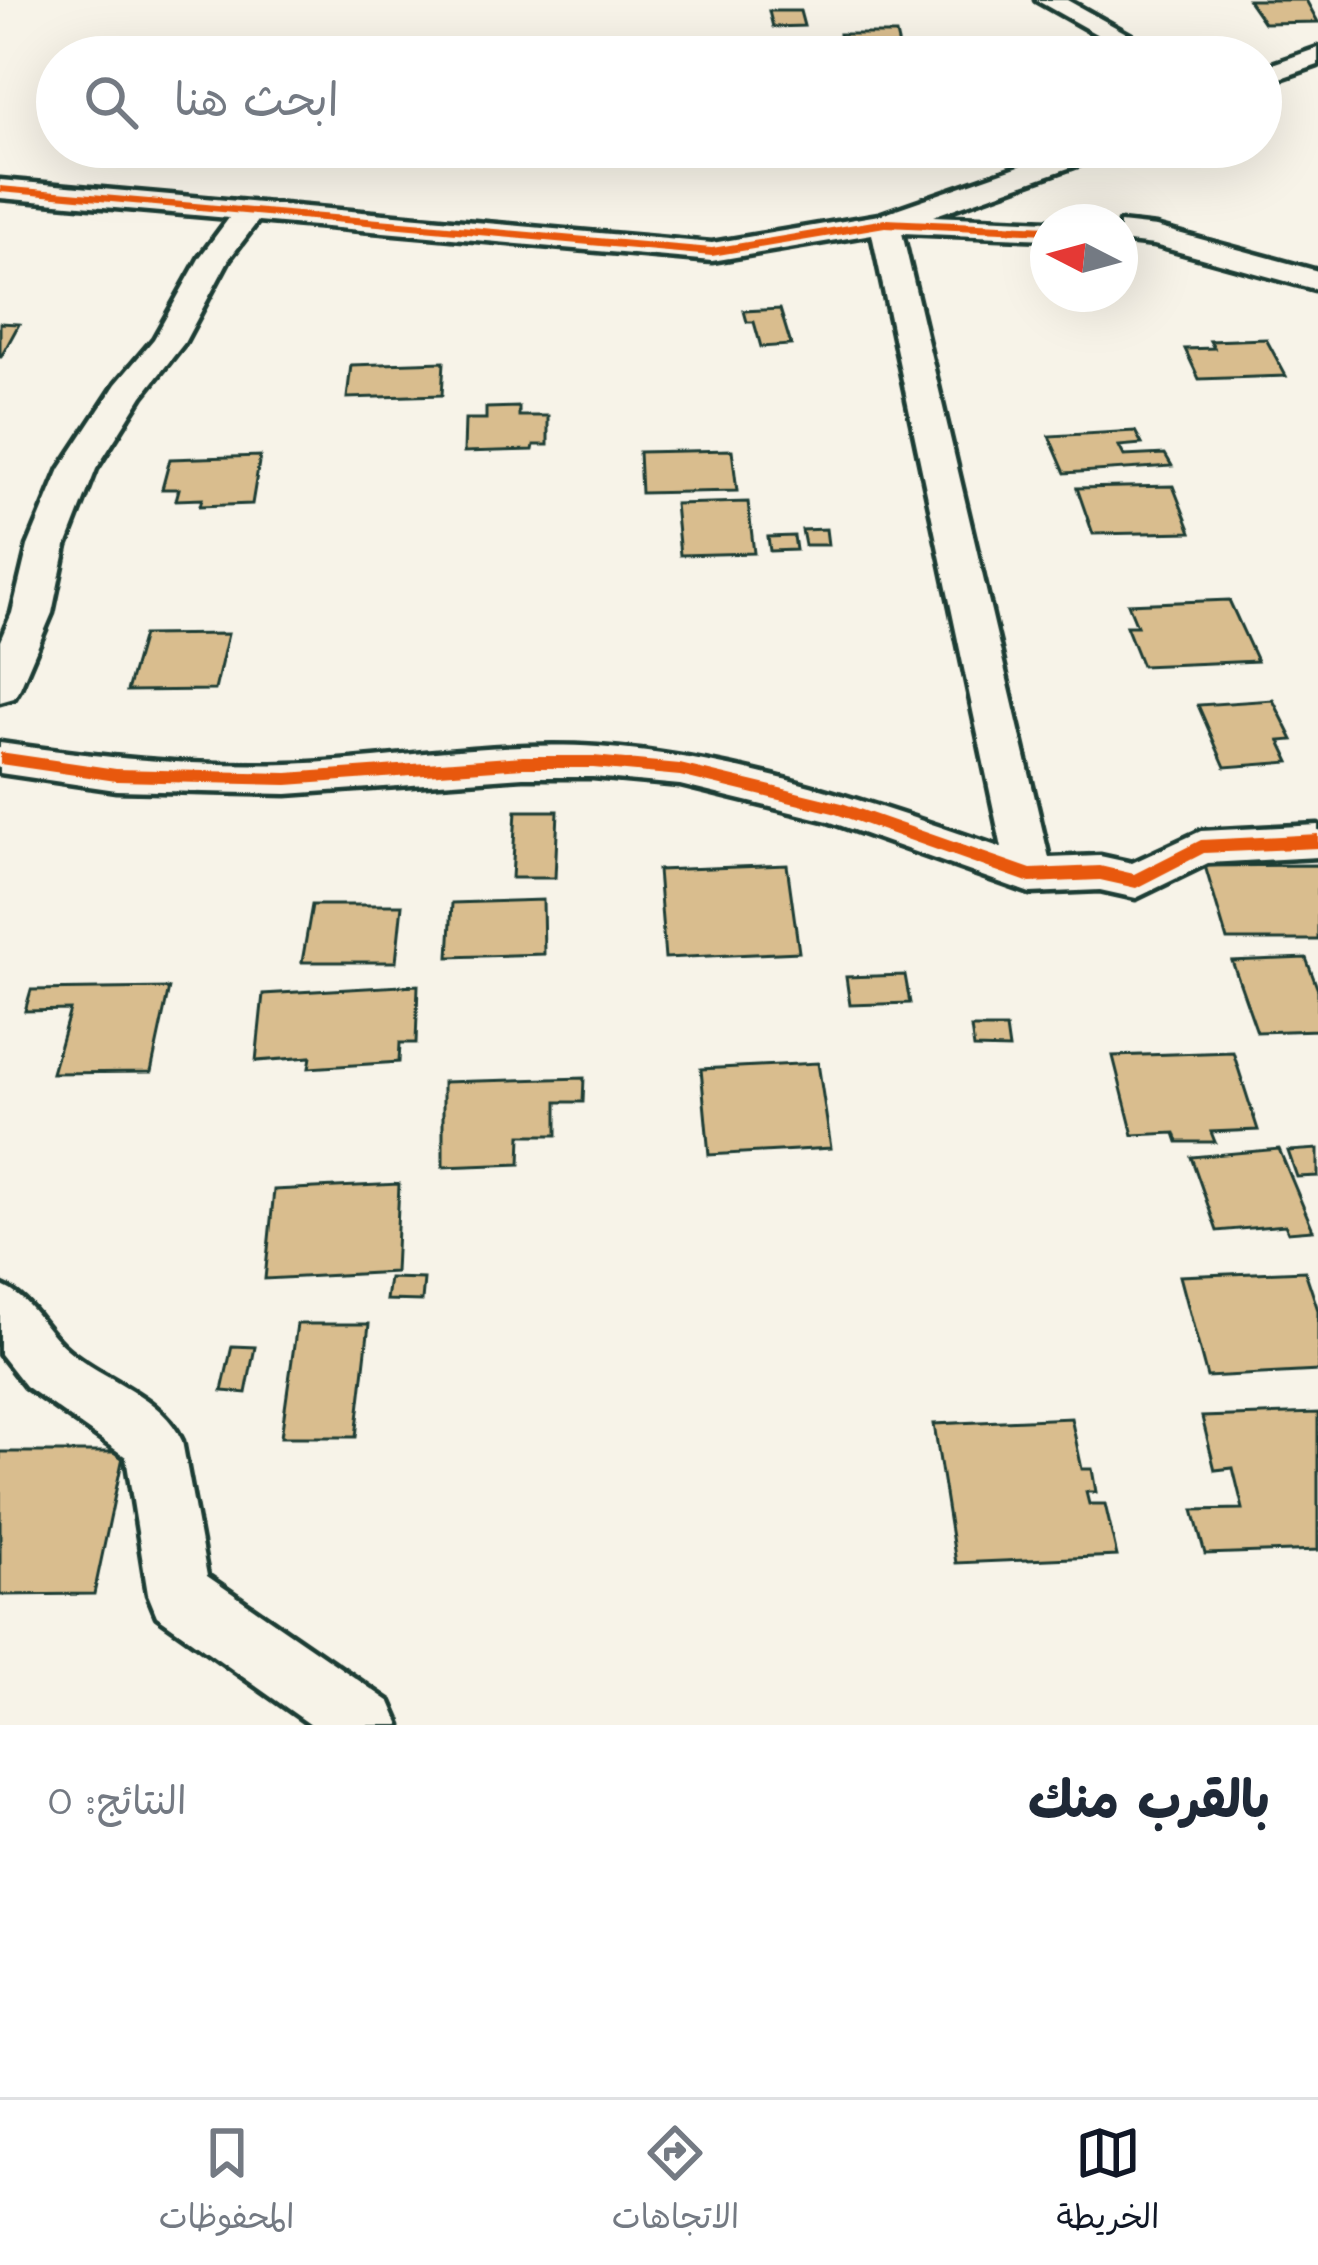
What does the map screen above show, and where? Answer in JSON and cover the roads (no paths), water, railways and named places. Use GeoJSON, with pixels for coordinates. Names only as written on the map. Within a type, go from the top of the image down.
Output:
{"type":"FeatureCollection","features":[{"type":"Feature","properties":{"kind":"street"},"geometry":{"type":"LineString","coordinates":[[1048,0],[1116,36]]}},
{"type":"Feature","properties":{"kind":"street"},"geometry":{"type":"LineString","coordinates":[[1282,69],[1317,56]]}},
{"type":"Feature","properties":{"kind":"street"},"geometry":{"type":"LineString","coordinates":[[0,189],[712,252],[885,223],[1041,168]]}},
{"type":"Feature","properties":{"kind":"street"},"geometry":{"type":"LineString","coordinates":[[0,688],[32,613],[47,546],[78,469],[128,392],[168,343],[214,257],[249,212]]}},
{"type":"Feature","properties":{"kind":"street"},"geometry":{"type":"LineString","coordinates":[[885,223],[1030,229]]}},
{"type":"Feature","properties":{"kind":"street"},"geometry":{"type":"LineString","coordinates":[[885,223],[1030,876]]}},
{"type":"Feature","properties":{"kind":"street"},"geometry":{"type":"LineString","coordinates":[[1138,234],[1318,281]]}},
{"type":"Feature","properties":{"kind":"street"},"geometry":{"type":"LineString","coordinates":[[0,758],[116,775],[287,779],[523,762],[680,770],[836,807],[1030,876],[1100,873],[1136,881],[1201,847],[1318,841]]}},
{"type":"Feature","properties":{"kind":"street"},"geometry":{"type":"LineString","coordinates":[[0,1311],[45,1367],[153,1441],[179,1594],[367,1725]]}}]}
